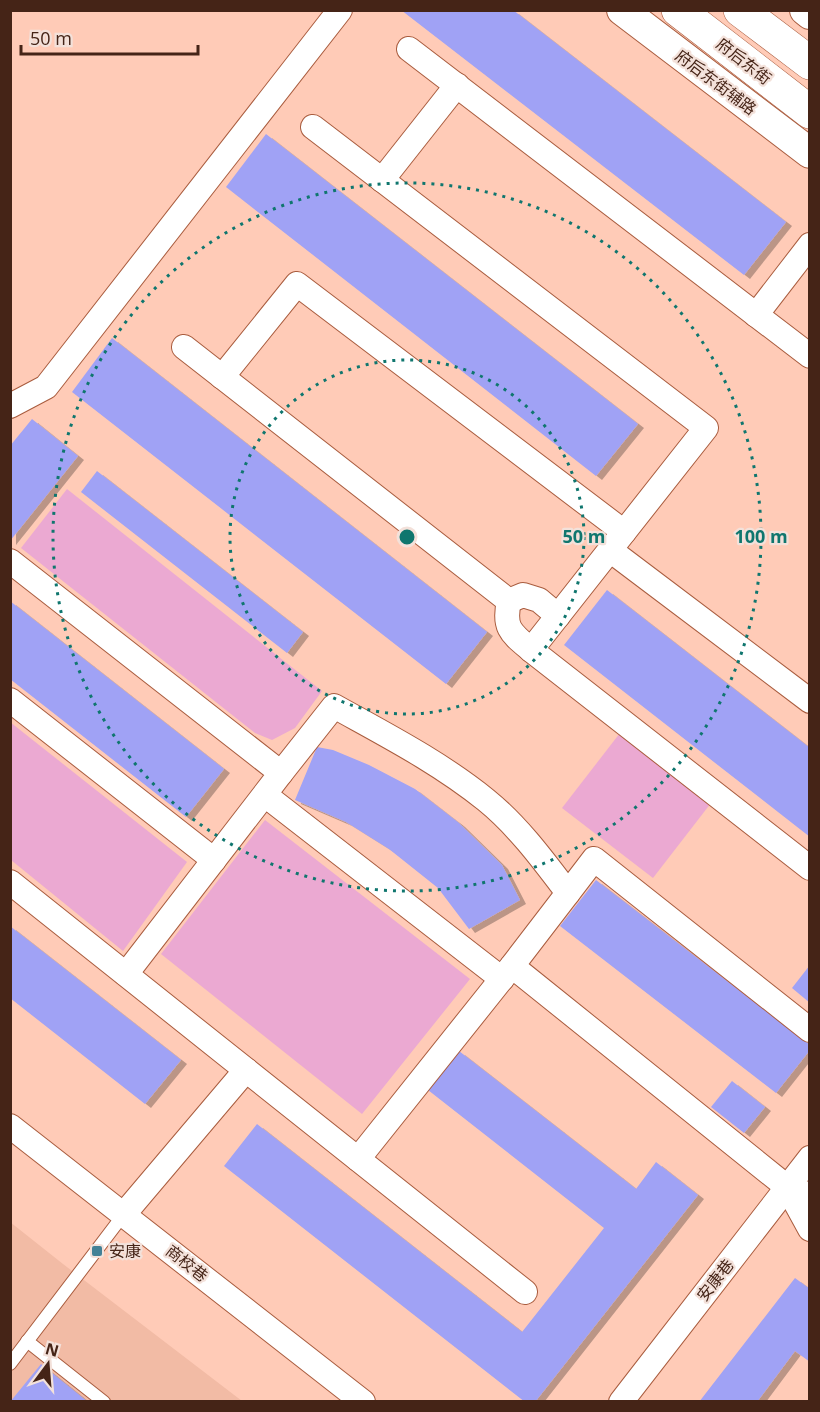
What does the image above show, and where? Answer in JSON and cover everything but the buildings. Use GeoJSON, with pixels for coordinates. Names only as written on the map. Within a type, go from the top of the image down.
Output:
{"type":"FeatureCollection","features":[{"type":"Feature","properties":{"kind":"main road","name":"府后东街"},"geometry":{"type":"LineString","coordinates":[[678,10],[810,112]]}},
{"type":"Feature","properties":{"kind":"main road"},"geometry":{"type":"LineString","coordinates":[[740,10],[810,63]]}},
{"type":"Feature","properties":{"kind":"street"},"geometry":{"type":"LineString","coordinates":[[10,406],[46,387],[340,10]]}},
{"type":"Feature","properties":{"kind":"street","name":"府后东街辅路"},"geometry":{"type":"LineString","coordinates":[[622,10],[810,153]]}},
{"type":"Feature","properties":{"kind":"street"},"geometry":{"type":"LineString","coordinates":[[805,10],[810,14]]}},
{"type":"Feature","properties":{"kind":"street"},"geometry":{"type":"LineString","coordinates":[[409,49],[810,356]]}},
{"type":"Feature","properties":{"kind":"street"},"geometry":{"type":"LineString","coordinates":[[382,180],[457,85]]}},
{"type":"Feature","properties":{"kind":"street"},"geometry":{"type":"LineString","coordinates":[[313,127],[706,428],[531,650]]}},
{"type":"Feature","properties":{"kind":"street"},"geometry":{"type":"LineString","coordinates":[[756,315],[810,245]]}},
{"type":"Feature","properties":{"kind":"street"},"geometry":{"type":"LineString","coordinates":[[222,377],[297,284],[617,541],[810,701]]}},
{"type":"Feature","properties":{"kind":"street"},"geometry":{"type":"LineString","coordinates":[[184,348],[509,602]]}},
{"type":"Feature","properties":{"kind":"street"},"geometry":{"type":"LineString","coordinates":[[10,561],[281,773]]}},
{"type":"Feature","properties":{"kind":"street"},"geometry":{"type":"LineString","coordinates":[[509,602],[523,595],[531,597],[539,600],[558,616]]}},
{"type":"Feature","properties":{"kind":"street"},"geometry":{"type":"LineString","coordinates":[[509,602],[506,617],[511,633],[810,868]]}},
{"type":"Feature","properties":{"kind":"street"},"geometry":{"type":"LineString","coordinates":[[10,699],[214,860]]}},
{"type":"Feature","properties":{"kind":"street"},"geometry":{"type":"LineString","coordinates":[[126,974],[334,706],[422,754],[487,801],[530,843],[568,893]]}},
{"type":"Feature","properties":{"kind":"street"},"geometry":{"type":"LineString","coordinates":[[265,795],[507,973],[787,1187],[810,1195]]}},
{"type":"Feature","properties":{"kind":"street"},"geometry":{"type":"LineString","coordinates":[[358,1159],[507,973],[594,859],[810,1030]]}},
{"type":"Feature","properties":{"kind":"street"},"geometry":{"type":"LineString","coordinates":[[10,882],[525,1292]]}},
{"type":"Feature","properties":{"kind":"street"},"geometry":{"type":"LineString","coordinates":[[123,1214],[246,1070]]}},
{"type":"Feature","properties":{"kind":"street","name":"商校巷"},"geometry":{"type":"LineString","coordinates":[[10,1126],[363,1401]]}},
{"type":"Feature","properties":{"kind":"street","name":"安康巷"},"geometry":{"type":"LineString","coordinates":[[621,1401],[810,1158]]}},
{"type":"Feature","properties":{"kind":"street"},"geometry":{"type":"LineString","coordinates":[[787,1187],[810,1228]]}},
{"type":"Feature","properties":{"kind":"lane"},"geometry":{"type":"LineString","coordinates":[[10,1364],[123,1214]]}},
{"type":"Feature","properties":{"kind":"lane"},"geometry":{"type":"LineString","coordinates":[[27,1341],[104,1401]]}},
{"type":"Feature","properties":{"kind":"shaded area"},"geometry":{"type":"Polygon","coordinates":[[[67,489],[322,691],[295,728],[272,740],[255,733],[21,548],[67,489]]]}},
{"type":"Feature","properties":{"kind":"shaded area"},"geometry":{"type":"Polygon","coordinates":[[[10,722],[187,862],[123,951],[11,860],[10,722]]]}},
{"type":"Feature","properties":{"kind":"shaded area"},"geometry":{"type":"Polygon","coordinates":[[[620,733],[711,803],[653,878],[562,808],[620,733]]]}},
{"type":"Feature","properties":{"kind":"shaded area"},"geometry":{"type":"Polygon","coordinates":[[[265,820],[470,979],[362,1114],[161,954],[265,820]]]}},
{"type":"Feature","properties":{"kind":"shaded area"},"geometry":{"type":"Polygon","coordinates":[[[10,1222],[63,1264],[242,1401],[11,1401],[10,1222]]]}},
{"type":"Feature","properties":{"kind":"place","name":"安康"},"geometry":{"type":"Point","coordinates":[97,1251]}}]}
